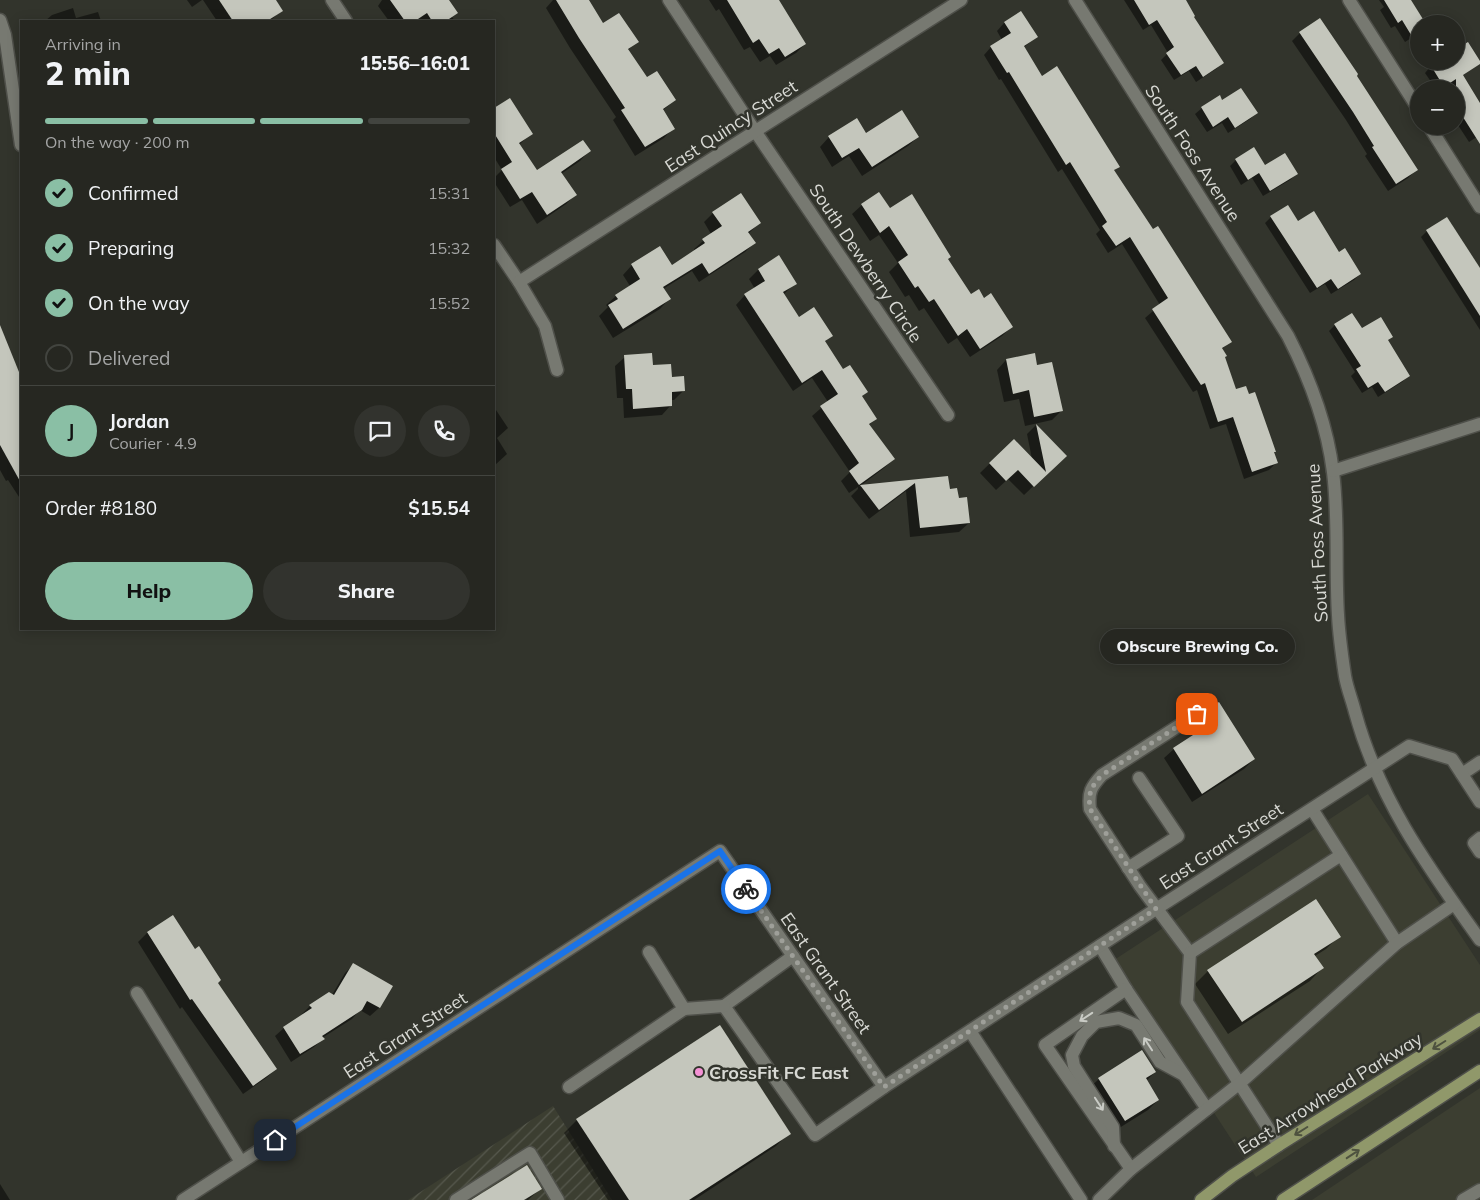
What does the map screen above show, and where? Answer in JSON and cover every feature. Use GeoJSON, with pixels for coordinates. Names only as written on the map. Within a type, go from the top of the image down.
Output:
{"type":"FeatureCollection","features":[{"type":"Feature","properties":{"kind":"main road","name":"East Arrowhead Parkway"},"geometry":{"type":"LineString","coordinates":[[1201,1200],[1232,1176],[1279,1145],[1480,1019]]}},
{"type":"Feature","properties":{"kind":"main road"},"geometry":{"type":"LineString","coordinates":[[1283,1200],[1480,1071]]}},
{"type":"Feature","properties":{"kind":"street"},"geometry":{"type":"LineString","coordinates":[[332,0],[345,20]]}},
{"type":"Feature","properties":{"kind":"street","name":"South Dewberry Circle"},"geometry":{"type":"LineString","coordinates":[[669,0],[755,131],[948,415]]}},
{"type":"Feature","properties":{"kind":"street","name":"East Quincy Street"},"geometry":{"type":"LineString","coordinates":[[519,282],[961,0]]}},
{"type":"Feature","properties":{"kind":"street","name":"South Foss Avenue"},"geometry":{"type":"LineString","coordinates":[[1075,0],[1288,336],[1305,369],[1318,402],[1333,471],[1337,512],[1338,615],[1346,678],[1362,739],[1389,802],[1404,830],[1480,940]]}},
{"type":"Feature","properties":{"kind":"street"},"geometry":{"type":"LineString","coordinates":[[1349,0],[1410,96]]}},
{"type":"Feature","properties":{"kind":"street"},"geometry":{"type":"LineString","coordinates":[[0,20],[5,35],[20,138]]}},
{"type":"Feature","properties":{"kind":"street"},"geometry":{"type":"LineString","coordinates":[[1435,135],[1480,206]]}},
{"type":"Feature","properties":{"kind":"street"},"geometry":{"type":"LineString","coordinates":[[495,246],[545,326],[558,370]]}},
{"type":"Feature","properties":{"kind":"street"},"geometry":{"type":"LineString","coordinates":[[1333,471],[1480,424]]}},
{"type":"Feature","properties":{"kind":"street"},"geometry":{"type":"LineString","coordinates":[[1197,714],[1102,775],[1092,786],[1088,796],[1090,809],[1156,909],[1190,953],[1187,1002],[1279,1145]]}},
{"type":"Feature","properties":{"kind":"street","name":"East Grant Street"},"geometry":{"type":"LineString","coordinates":[[183,1200],[720,851],[884,1087],[1409,746],[1452,759],[1480,802]]}},
{"type":"Feature","properties":{"kind":"street"},"geometry":{"type":"LineString","coordinates":[[1462,774],[1480,762]]}},
{"type":"Feature","properties":{"kind":"street"},"geometry":{"type":"LineString","coordinates":[[1128,868],[1178,836],[1139,778]]}},
{"type":"Feature","properties":{"kind":"street"},"geometry":{"type":"LineString","coordinates":[[1312,809],[1397,943]]}},
{"type":"Feature","properties":{"kind":"street"},"geometry":{"type":"LineString","coordinates":[[1480,838],[1474,843],[1480,852]]}},
{"type":"Feature","properties":{"kind":"street"},"geometry":{"type":"LineString","coordinates":[[1190,953],[1341,855]]}},
{"type":"Feature","properties":{"kind":"street"},"geometry":{"type":"LineString","coordinates":[[1099,1200],[1131,1169],[1240,1083],[1397,943],[1454,904]]}},
{"type":"Feature","properties":{"kind":"street"},"geometry":{"type":"LineString","coordinates":[[1100,946],[1126,990],[1207,1109]]}},
{"type":"Feature","properties":{"kind":"street"},"geometry":{"type":"LineString","coordinates":[[649,952],[684,1009]]}},
{"type":"Feature","properties":{"kind":"street"},"geometry":{"type":"LineString","coordinates":[[569,1087],[684,1009],[724,1006],[794,956]]}},
{"type":"Feature","properties":{"kind":"street"},"geometry":{"type":"LineString","coordinates":[[1126,990],[1045,1045],[1131,1169]]}},
{"type":"Feature","properties":{"kind":"street"},"geometry":{"type":"LineString","coordinates":[[137,993],[241,1162]]}},
{"type":"Feature","properties":{"kind":"street"},"geometry":{"type":"LineString","coordinates":[[724,1006],[815,1135],[884,1087]]}},
{"type":"Feature","properties":{"kind":"street"},"geometry":{"type":"LineString","coordinates":[[1114,1146],[1113,1127],[1074,1066],[1072,1055],[1082,1036],[1096,1022],[1119,1018],[1136,1025],[1160,1062],[1184,1075]]}},
{"type":"Feature","properties":{"kind":"street"},"geometry":{"type":"LineString","coordinates":[[970,1031],[1081,1200]]}},
{"type":"Feature","properties":{"kind":"street"},"geometry":{"type":"LineString","coordinates":[[456,1200],[530,1152],[558,1200]]}},
{"type":"Feature","properties":{"kind":"street"},"geometry":{"type":"LineString","coordinates":[[1463,1200],[1480,1190]]}},
{"type":"Feature","properties":{"kind":"shaded area"},"geometry":{"type":"Polygon","coordinates":[[[1368,794],[1480,965],[1480,1030],[1256,1177],[1114,960],[1368,794]]]}},
{"type":"Feature","properties":{"kind":"shaded area"},"geometry":{"type":"Polygon","coordinates":[[[1480,1088],[1480,1200],[1312,1200],[1480,1088]]]}},
{"type":"Feature","properties":{"kind":"shaded area"},"geometry":{"type":"Polygon","coordinates":[[[553,1106],[612,1200],[408,1200],[553,1106]]]}},
{"type":"Feature","properties":{"kind":"building"},"geometry":{"type":"Polygon","coordinates":[[[219,0],[276,0],[283,11],[269,20],[232,20],[219,0]]]}},
{"type":"Feature","properties":{"kind":"building"},"geometry":{"type":"Polygon","coordinates":[[[390,0],[449,0],[458,13],[448,20],[431,20],[427,13],[416,20],[404,20],[390,0]]]}},
{"type":"Feature","properties":{"kind":"building"},"geometry":{"type":"Polygon","coordinates":[[[556,0],[589,0],[603,23],[619,13],[639,42],[628,49],[647,77],[657,71],[676,100],[663,109],[675,129],[645,147],[621,110],[625,108],[556,0]]]}},
{"type":"Feature","properties":{"kind":"building"},"geometry":{"type":"Polygon","coordinates":[[[727,0],[779,0],[806,44],[785,57],[779,48],[769,54],[759,39],[753,43],[727,0]]]}},
{"type":"Feature","properties":{"kind":"building"},"geometry":{"type":"Polygon","coordinates":[[[1134,0],[1186,0],[1194,17],[1224,63],[1203,77],[1196,66],[1181,75],[1166,53],[1174,47],[1157,20],[1149,25],[1134,0]]]}},
{"type":"Feature","properties":{"kind":"building"},"geometry":{"type":"Polygon","coordinates":[[[1384,0],[1411,0],[1420,15],[1410,15],[1410,33],[1402,20],[1398,23],[1384,0]]]}},
{"type":"Feature","properties":{"kind":"building"},"geometry":{"type":"Polygon","coordinates":[[[1021,11],[1038,37],[1024,46],[1042,76],[1057,66],[1120,167],[1114,170],[1153,229],[1158,226],[1232,342],[1222,348],[1227,356],[1225,357],[1236,389],[1246,386],[1249,394],[1255,392],[1278,463],[1252,472],[1233,417],[1218,422],[1205,383],[1201,385],[1152,309],[1168,298],[1130,237],[1116,246],[1102,226],[1107,222],[1070,162],[1066,165],[1009,72],[1007,73],[990,46],[1011,33],[1004,22],[1021,11]]]}},
{"type":"Feature","properties":{"kind":"building"},"geometry":{"type":"Polygon","coordinates":[[[1320,18],[1358,74],[1357,76],[1418,170],[1396,184],[1372,147],[1374,146],[1353,112],[1299,32],[1320,18]]]}},
{"type":"Feature","properties":{"kind":"building"},"geometry":{"type":"Polygon","coordinates":[[[1468,42],[1480,61],[1480,64],[1463,75],[1480,103],[1480,144],[1465,120],[1465,80],[1440,80],[1434,70],[1465,70],[1465,44],[1468,42]]]}},
{"type":"Feature","properties":{"kind":"building"},"geometry":{"type":"Polygon","coordinates":[[[1241,88],[1258,113],[1235,128],[1228,117],[1213,127],[1201,107],[1220,95],[1222,100],[1241,88]]]}},
{"type":"Feature","properties":{"kind":"building"},"geometry":{"type":"Polygon","coordinates":[[[510,98],[533,134],[519,143],[537,170],[583,140],[591,151],[561,172],[577,195],[547,215],[532,192],[520,199],[501,169],[512,162],[495,135],[495,107],[510,98]]]}},
{"type":"Feature","properties":{"kind":"building"},"geometry":{"type":"Polygon","coordinates":[[[902,110],[919,137],[872,167],[859,148],[842,158],[828,136],[857,118],[866,133],[902,110]]]}},
{"type":"Feature","properties":{"kind":"building"},"geometry":{"type":"Polygon","coordinates":[[[1254,147],[1265,165],[1285,153],[1298,174],[1270,191],[1259,173],[1248,180],[1235,159],[1254,147]]]}},
{"type":"Feature","properties":{"kind":"building"},"geometry":{"type":"Polygon","coordinates":[[[879,192],[890,208],[912,194],[951,257],[948,259],[971,294],[979,289],[984,298],[991,293],[1013,327],[980,349],[967,329],[958,336],[934,299],[929,302],[918,286],[915,288],[898,262],[908,255],[889,226],[880,233],[861,204],[879,192]]]}},
{"type":"Feature","properties":{"kind":"building"},"geometry":{"type":"Polygon","coordinates":[[[741,193],[761,223],[748,232],[756,243],[709,274],[702,263],[663,287],[671,299],[623,329],[608,305],[618,299],[615,295],[640,279],[631,264],[660,246],[672,265],[705,243],[702,239],[722,226],[712,212],[741,193]]]}},
{"type":"Feature","properties":{"kind":"building"},"geometry":{"type":"Polygon","coordinates":[[[1288,205],[1298,221],[1314,211],[1339,252],[1345,248],[1361,274],[1338,289],[1331,279],[1317,288],[1270,216],[1288,205]]]}},
{"type":"Feature","properties":{"kind":"building"},"geometry":{"type":"Polygon","coordinates":[[[1447,217],[1480,268],[1480,316],[1426,230],[1447,217]]]}},
{"type":"Feature","properties":{"kind":"building"},"geometry":{"type":"Polygon","coordinates":[[[779,255],[797,284],[783,292],[799,317],[814,307],[833,336],[825,341],[843,369],[850,365],[868,392],[862,396],[877,419],[869,424],[895,459],[859,485],[849,471],[859,463],[820,406],[838,394],[822,370],[802,383],[744,294],[765,281],[758,269],[779,255]]]}},
{"type":"Feature","properties":{"kind":"building"},"geometry":{"type":"Polygon","coordinates":[[[1352,313],[1362,328],[1381,317],[1393,337],[1388,340],[1410,376],[1385,392],[1378,382],[1368,388],[1356,369],[1361,366],[1334,324],[1352,313]]]}},
{"type":"Feature","properties":{"kind":"building"},"geometry":{"type":"Polygon","coordinates":[[[0,325],[20,375],[20,481],[0,445],[0,325]]]}},
{"type":"Feature","properties":{"kind":"building"},"geometry":{"type":"Polygon","coordinates":[[[652,353],[653,365],[671,364],[672,377],[684,376],[685,391],[672,392],[672,406],[633,409],[632,389],[626,389],[624,355],[652,353]]]}},
{"type":"Feature","properties":{"kind":"building"},"geometry":{"type":"Polygon","coordinates":[[[1035,353],[1037,365],[1052,362],[1063,411],[1034,417],[1029,390],[1013,394],[1006,359],[1035,353]]]}},
{"type":"Feature","properties":{"kind":"building"},"geometry":{"type":"Polygon","coordinates":[[[1036,424],[1067,456],[1034,487],[1018,470],[1006,481],[989,463],[1014,439],[1046,472],[1036,424]]]}},
{"type":"Feature","properties":{"kind":"building"},"geometry":{"type":"Polygon","coordinates":[[[948,476],[950,489],[957,488],[959,498],[967,497],[970,523],[920,528],[915,483],[879,510],[860,485],[948,476]]]}},
{"type":"Feature","properties":{"kind":"building"},"geometry":{"type":"Polygon","coordinates":[[[1219,702],[1255,759],[1202,794],[1173,748],[1210,724],[1204,711],[1219,702]]]}},
{"type":"Feature","properties":{"kind":"building"},"geometry":{"type":"Polygon","coordinates":[[[1316,899],[1341,937],[1314,954],[1324,968],[1242,1022],[1207,970],[1316,899]]]}},
{"type":"Feature","properties":{"kind":"building"},"geometry":{"type":"Polygon","coordinates":[[[173,915],[195,949],[199,946],[221,980],[218,983],[277,1069],[253,1086],[192,999],[190,1000],[147,932],[173,915]]]}},
{"type":"Feature","properties":{"kind":"building"},"geometry":{"type":"Polygon","coordinates":[[[353,963],[393,986],[380,1008],[367,1001],[362,1010],[322,1036],[325,1039],[300,1054],[283,1027],[312,1008],[309,1005],[329,992],[334,995],[353,963]]]}},
{"type":"Feature","properties":{"kind":"building","name":"CrossFit FC East"},"geometry":{"type":"Polygon","coordinates":[[[720,1025],[791,1134],[689,1200],[629,1200],[576,1119],[720,1025]]]}},
{"type":"Feature","properties":{"kind":"building"},"geometry":{"type":"Polygon","coordinates":[[[1142,1050],[1156,1072],[1146,1078],[1159,1100],[1125,1121],[1098,1078],[1142,1050]]]}},
{"type":"Feature","properties":{"kind":"building"},"geometry":{"type":"Polygon","coordinates":[[[527,1165],[542,1189],[524,1200],[471,1200],[527,1165]]]}},
{"type":"Feature","properties":{"kind":"way so far"},"geometry":{"type":"LineString","coordinates":[[746,889],[884,1087],[1156,909],[1090,809],[1088,796],[1092,786],[1102,775],[1197,714]]}},
{"type":"Feature","properties":{"kind":"place","name":"Obscure Brewing Co."},"geometry":{"type":"Point","coordinates":[1197,714]}},
{"type":"Feature","properties":{"kind":"place","name":"CrossFit FC East"},"geometry":{"type":"Point","coordinates":[699,1072]}},
{"type":"Feature","properties":{"kind":"route"},"geometry":{"type":"LineString","coordinates":[[275,1140],[720,851],[746,889]]}}]}
